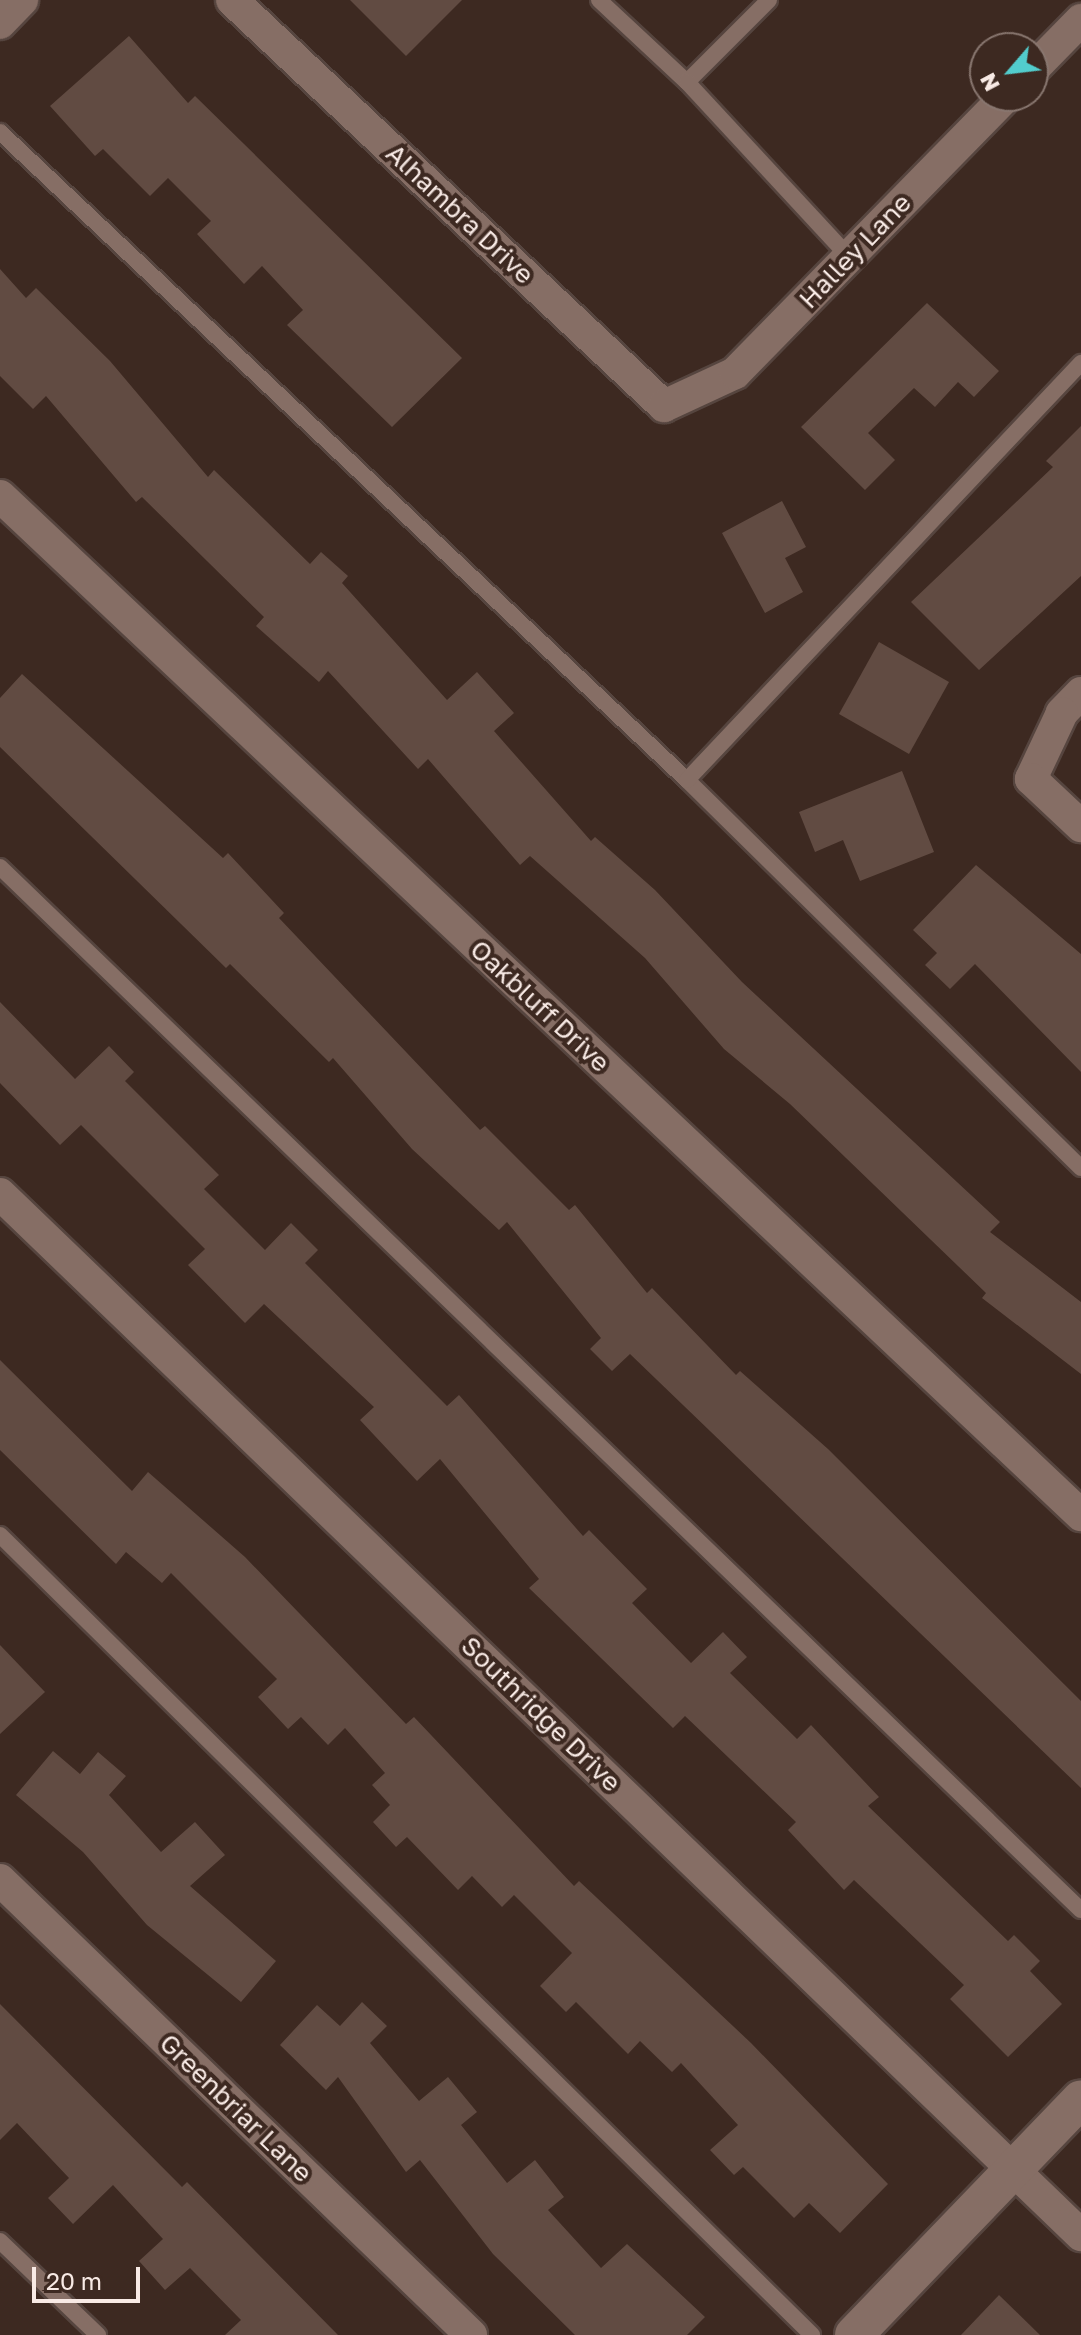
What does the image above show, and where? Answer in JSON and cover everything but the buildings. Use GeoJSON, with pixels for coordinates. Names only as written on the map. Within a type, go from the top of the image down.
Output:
{"type":"FeatureCollection","features":[{"type":"Feature","properties":{"kind":"street"},"geometry":{"type":"LineString","coordinates":[[0,23],[22,0]]}},
{"type":"Feature","properties":{"kind":"street","name":"Alhambra Drive"},"geometry":{"type":"LineString","coordinates":[[232,0],[664,406],[696,396]]}},
{"type":"Feature","properties":{"kind":"street"},"geometry":{"type":"LineString","coordinates":[[1049,53],[1081,20]]}},
{"type":"Feature","properties":{"kind":"street","name":"Halley Lane"},"geometry":{"type":"LineString","coordinates":[[696,396],[735,373],[990,112]]}},
{"type":"Feature","properties":{"kind":"street","name":"Oakbluff Drive"},"geometry":{"type":"LineString","coordinates":[[0,496],[1081,1515]]}},
{"type":"Feature","properties":{"kind":"street"},"geometry":{"type":"LineString","coordinates":[[1081,693],[1062,713],[1031,779],[1081,826]]}},
{"type":"Feature","properties":{"kind":"street","name":"Southridge Drive"},"geometry":{"type":"LineString","coordinates":[[0,1194],[1081,2235]]}},
{"type":"Feature","properties":{"kind":"street","name":"Greenbriar Lane"},"geometry":{"type":"LineString","coordinates":[[0,1880],[471,2335]]}},
{"type":"Feature","properties":{"kind":"street"},"geometry":{"type":"LineString","coordinates":[[854,2335],[1081,2099]]}},
{"type":"Feature","properties":{"kind":"lane"},"geometry":{"type":"LineString","coordinates":[[599,0],[687,82],[849,257]]}},
{"type":"Feature","properties":{"kind":"lane"},"geometry":{"type":"LineString","coordinates":[[687,82],[769,0]]}},
{"type":"Feature","properties":{"kind":"lane"},"geometry":{"type":"LineString","coordinates":[[0,132],[687,780],[1081,1168]]}},
{"type":"Feature","properties":{"kind":"lane"},"geometry":{"type":"LineString","coordinates":[[687,780],[1081,363]]}},
{"type":"Feature","properties":{"kind":"lane"},"geometry":{"type":"LineString","coordinates":[[0,867],[1081,1910]]}},
{"type":"Feature","properties":{"kind":"lane"},"geometry":{"type":"LineString","coordinates":[[0,1535],[812,2335]]}},
{"type":"Feature","properties":{"kind":"lane"},"geometry":{"type":"LineString","coordinates":[[0,2241],[98,2335]]}}]}
